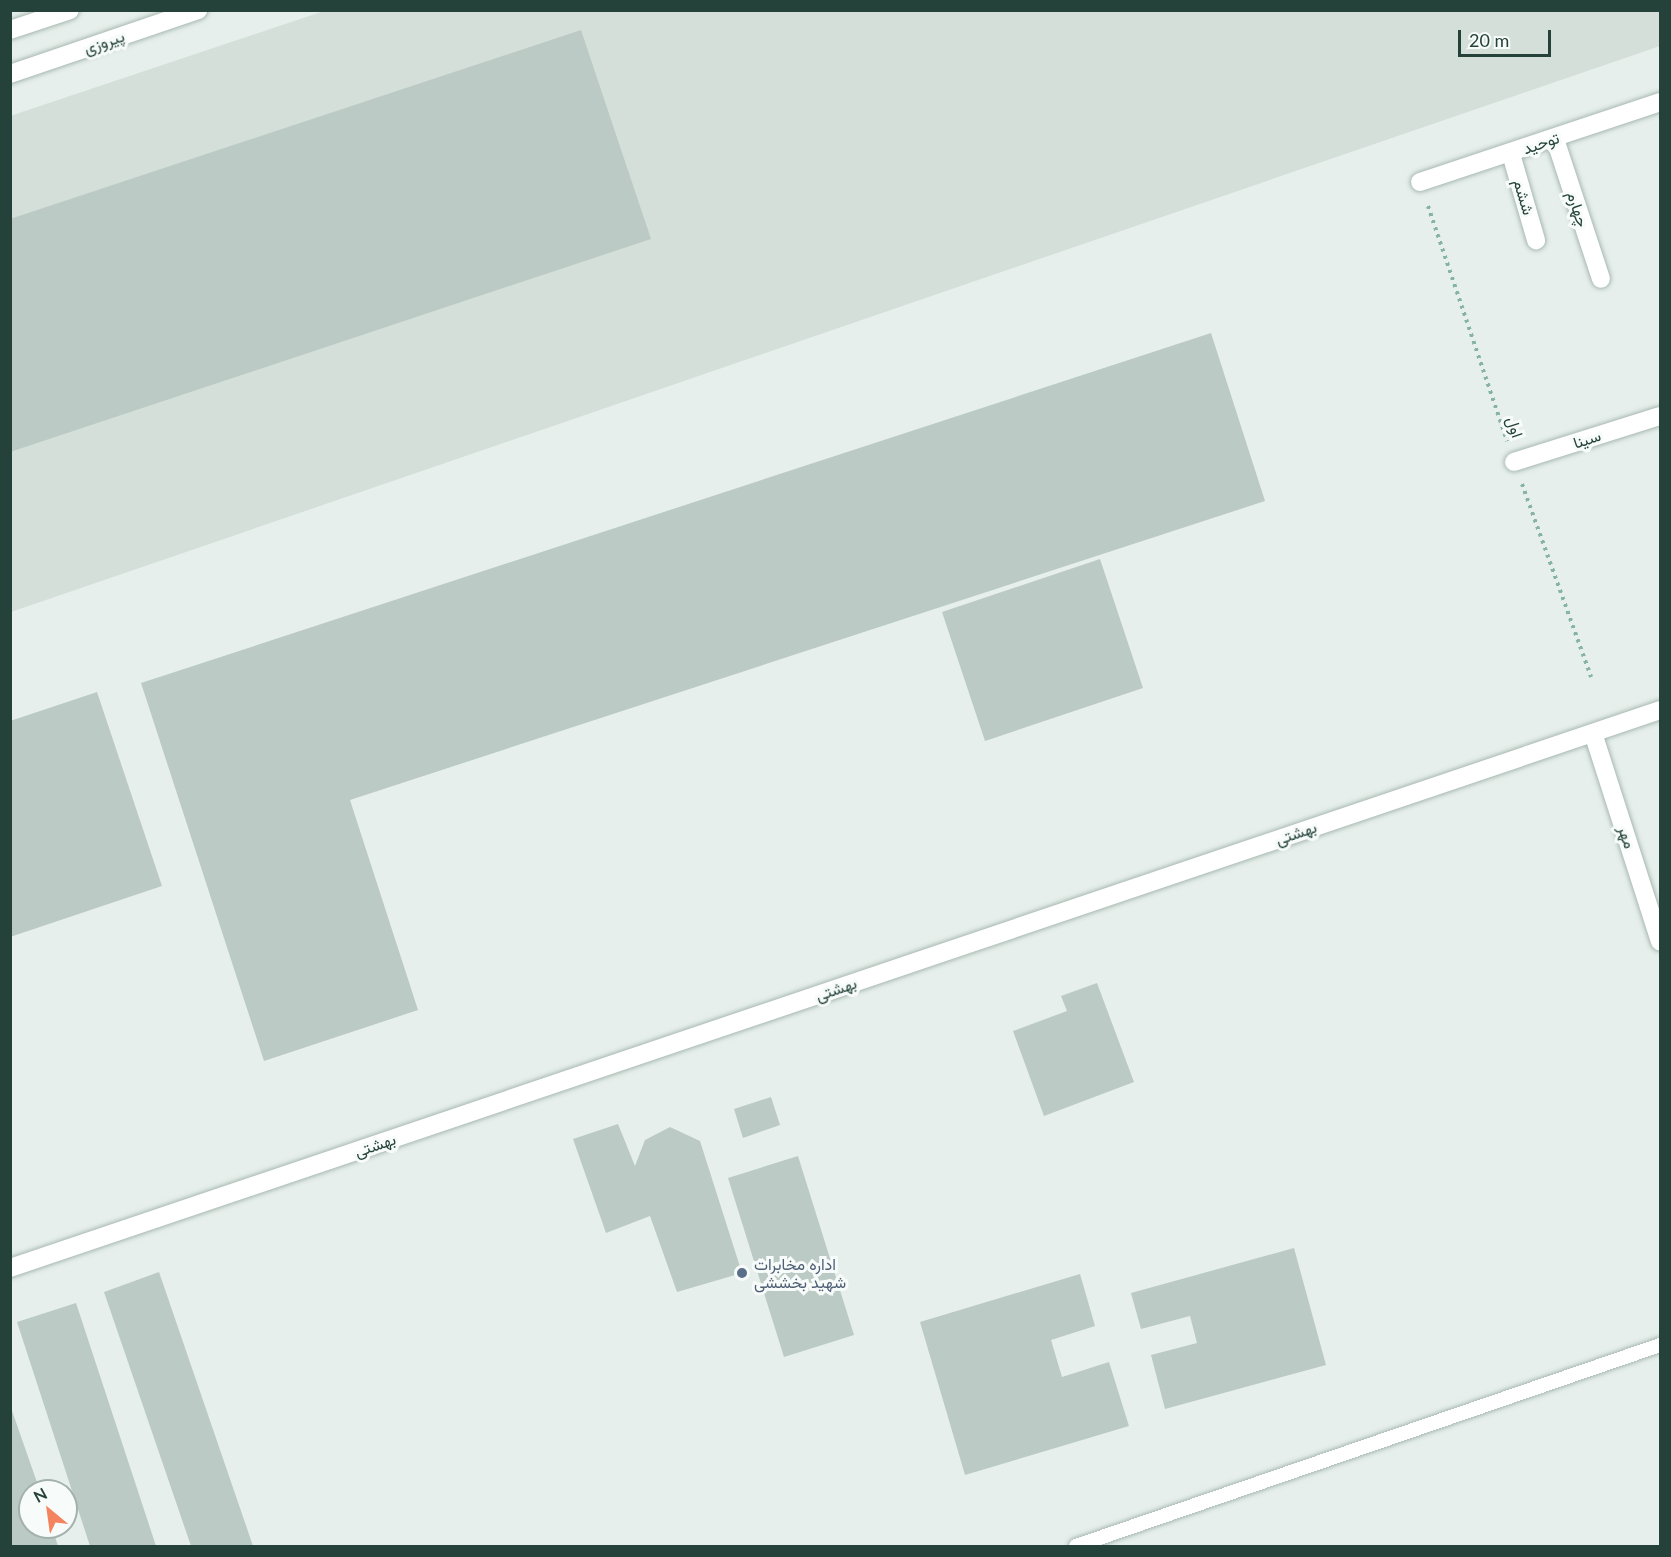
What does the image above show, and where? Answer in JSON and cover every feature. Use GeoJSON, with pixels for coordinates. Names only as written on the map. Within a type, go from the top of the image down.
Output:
{"type":"FeatureCollection","features":[{"type":"Feature","properties":{"kind":"street"},"geometry":{"type":"LineString","coordinates":[[10,30],[70,10]]}},
{"type":"Feature","properties":{"kind":"street","name":"پیروزی"},"geometry":{"type":"LineString","coordinates":[[10,74],[198,10]]}},
{"type":"Feature","properties":{"kind":"street","name":"توحید"},"geometry":{"type":"LineString","coordinates":[[1420,182],[1510,154],[1660,102]]}},
{"type":"Feature","properties":{"kind":"street","name":"چهارم"},"geometry":{"type":"LineString","coordinates":[[1555,138],[1600,279]]}},
{"type":"Feature","properties":{"kind":"street","name":"ششم"},"geometry":{"type":"LineString","coordinates":[[1510,154],[1536,240]]}},
{"type":"Feature","properties":{"kind":"street","name":"سینا"},"geometry":{"type":"LineString","coordinates":[[1514,462],[1660,416]]}},
{"type":"Feature","properties":{"kind":"street","name":"بهشتی"},"geometry":{"type":"LineString","coordinates":[[10,1268],[1660,710]]}},
{"type":"Feature","properties":{"kind":"street","name":"مهر"},"geometry":{"type":"LineString","coordinates":[[1593,733],[1660,942]]}},
{"type":"Feature","properties":{"kind":"lane"},"geometry":{"type":"LineString","coordinates":[[1076,1546],[1660,1345]]}},
{"type":"Feature","properties":{"kind":"path","name":"اول"},"geometry":{"type":"LineString","coordinates":[[1420,182],[1514,462],[1591,677]]}},
{"type":"Feature","properties":{"kind":"shaded area"},"geometry":{"type":"Polygon","coordinates":[[[324,11],[1660,11],[1660,46],[11,612],[10,116],[324,11]]]}},
{"type":"Feature","properties":{"kind":"building"},"geometry":{"type":"Polygon","coordinates":[[[581,30],[651,239],[10,452],[10,219],[581,30]]]}},
{"type":"Feature","properties":{"kind":"building"},"geometry":{"type":"Polygon","coordinates":[[[1211,333],[1265,501],[350,800],[418,1010],[264,1061],[141,683],[1211,333]]]}},
{"type":"Feature","properties":{"kind":"building"},"geometry":{"type":"Polygon","coordinates":[[[1100,559],[1143,688],[985,741],[942,612],[1100,559]]]}},
{"type":"Feature","properties":{"kind":"building"},"geometry":{"type":"Polygon","coordinates":[[[97,692],[162,886],[10,937],[10,721],[97,692]]]}},
{"type":"Feature","properties":{"kind":"building"},"geometry":{"type":"Polygon","coordinates":[[[1097,983],[1134,1082],[1044,1116],[1013,1031],[1067,1011],[1061,996],[1097,983]]]}},
{"type":"Feature","properties":{"kind":"building"},"geometry":{"type":"Polygon","coordinates":[[[771,1097],[780,1125],[743,1138],[734,1109],[771,1097]]]}},
{"type":"Feature","properties":{"kind":"building"},"geometry":{"type":"Polygon","coordinates":[[[618,1124],[635,1166],[645,1140],[670,1127],[700,1141],[742,1273],[677,1292],[650,1216],[606,1233],[573,1139],[618,1124]]]}},
{"type":"Feature","properties":{"kind":"building"},"geometry":{"type":"Polygon","coordinates":[[[798,1156],[854,1335],[784,1357],[728,1178],[798,1156]]]}},
{"type":"Feature","properties":{"kind":"building"},"geometry":{"type":"Polygon","coordinates":[[[1294,1248],[1326,1365],[1165,1409],[1151,1355],[1197,1343],[1190,1316],[1141,1329],[1131,1293],[1294,1248]]]}},
{"type":"Feature","properties":{"kind":"building"},"geometry":{"type":"Polygon","coordinates":[[[159,1272],[253,1546],[191,1546],[104,1292],[159,1272]]]}},
{"type":"Feature","properties":{"kind":"building"},"geometry":{"type":"Polygon","coordinates":[[[1080,1274],[1095,1326],[1051,1340],[1062,1377],[1109,1362],[1129,1426],[965,1475],[920,1322],[1080,1274]]]}},
{"type":"Feature","properties":{"kind":"building"},"geometry":{"type":"Polygon","coordinates":[[[76,1303],[156,1546],[90,1546],[78,1509],[78,1479],[68,1479],[17,1322],[76,1303]]]}},
{"type":"Feature","properties":{"kind":"building"},"geometry":{"type":"Polygon","coordinates":[[[10,1405],[36,1479],[18,1479],[18,1539],[56,1539],[58,1546],[10,1546],[10,1405]]]}},
{"type":"Feature","properties":{"kind":"place","name":"اداره مخابرات شهید بخششی"},"geometry":{"type":"Point","coordinates":[742,1273]}}]}
